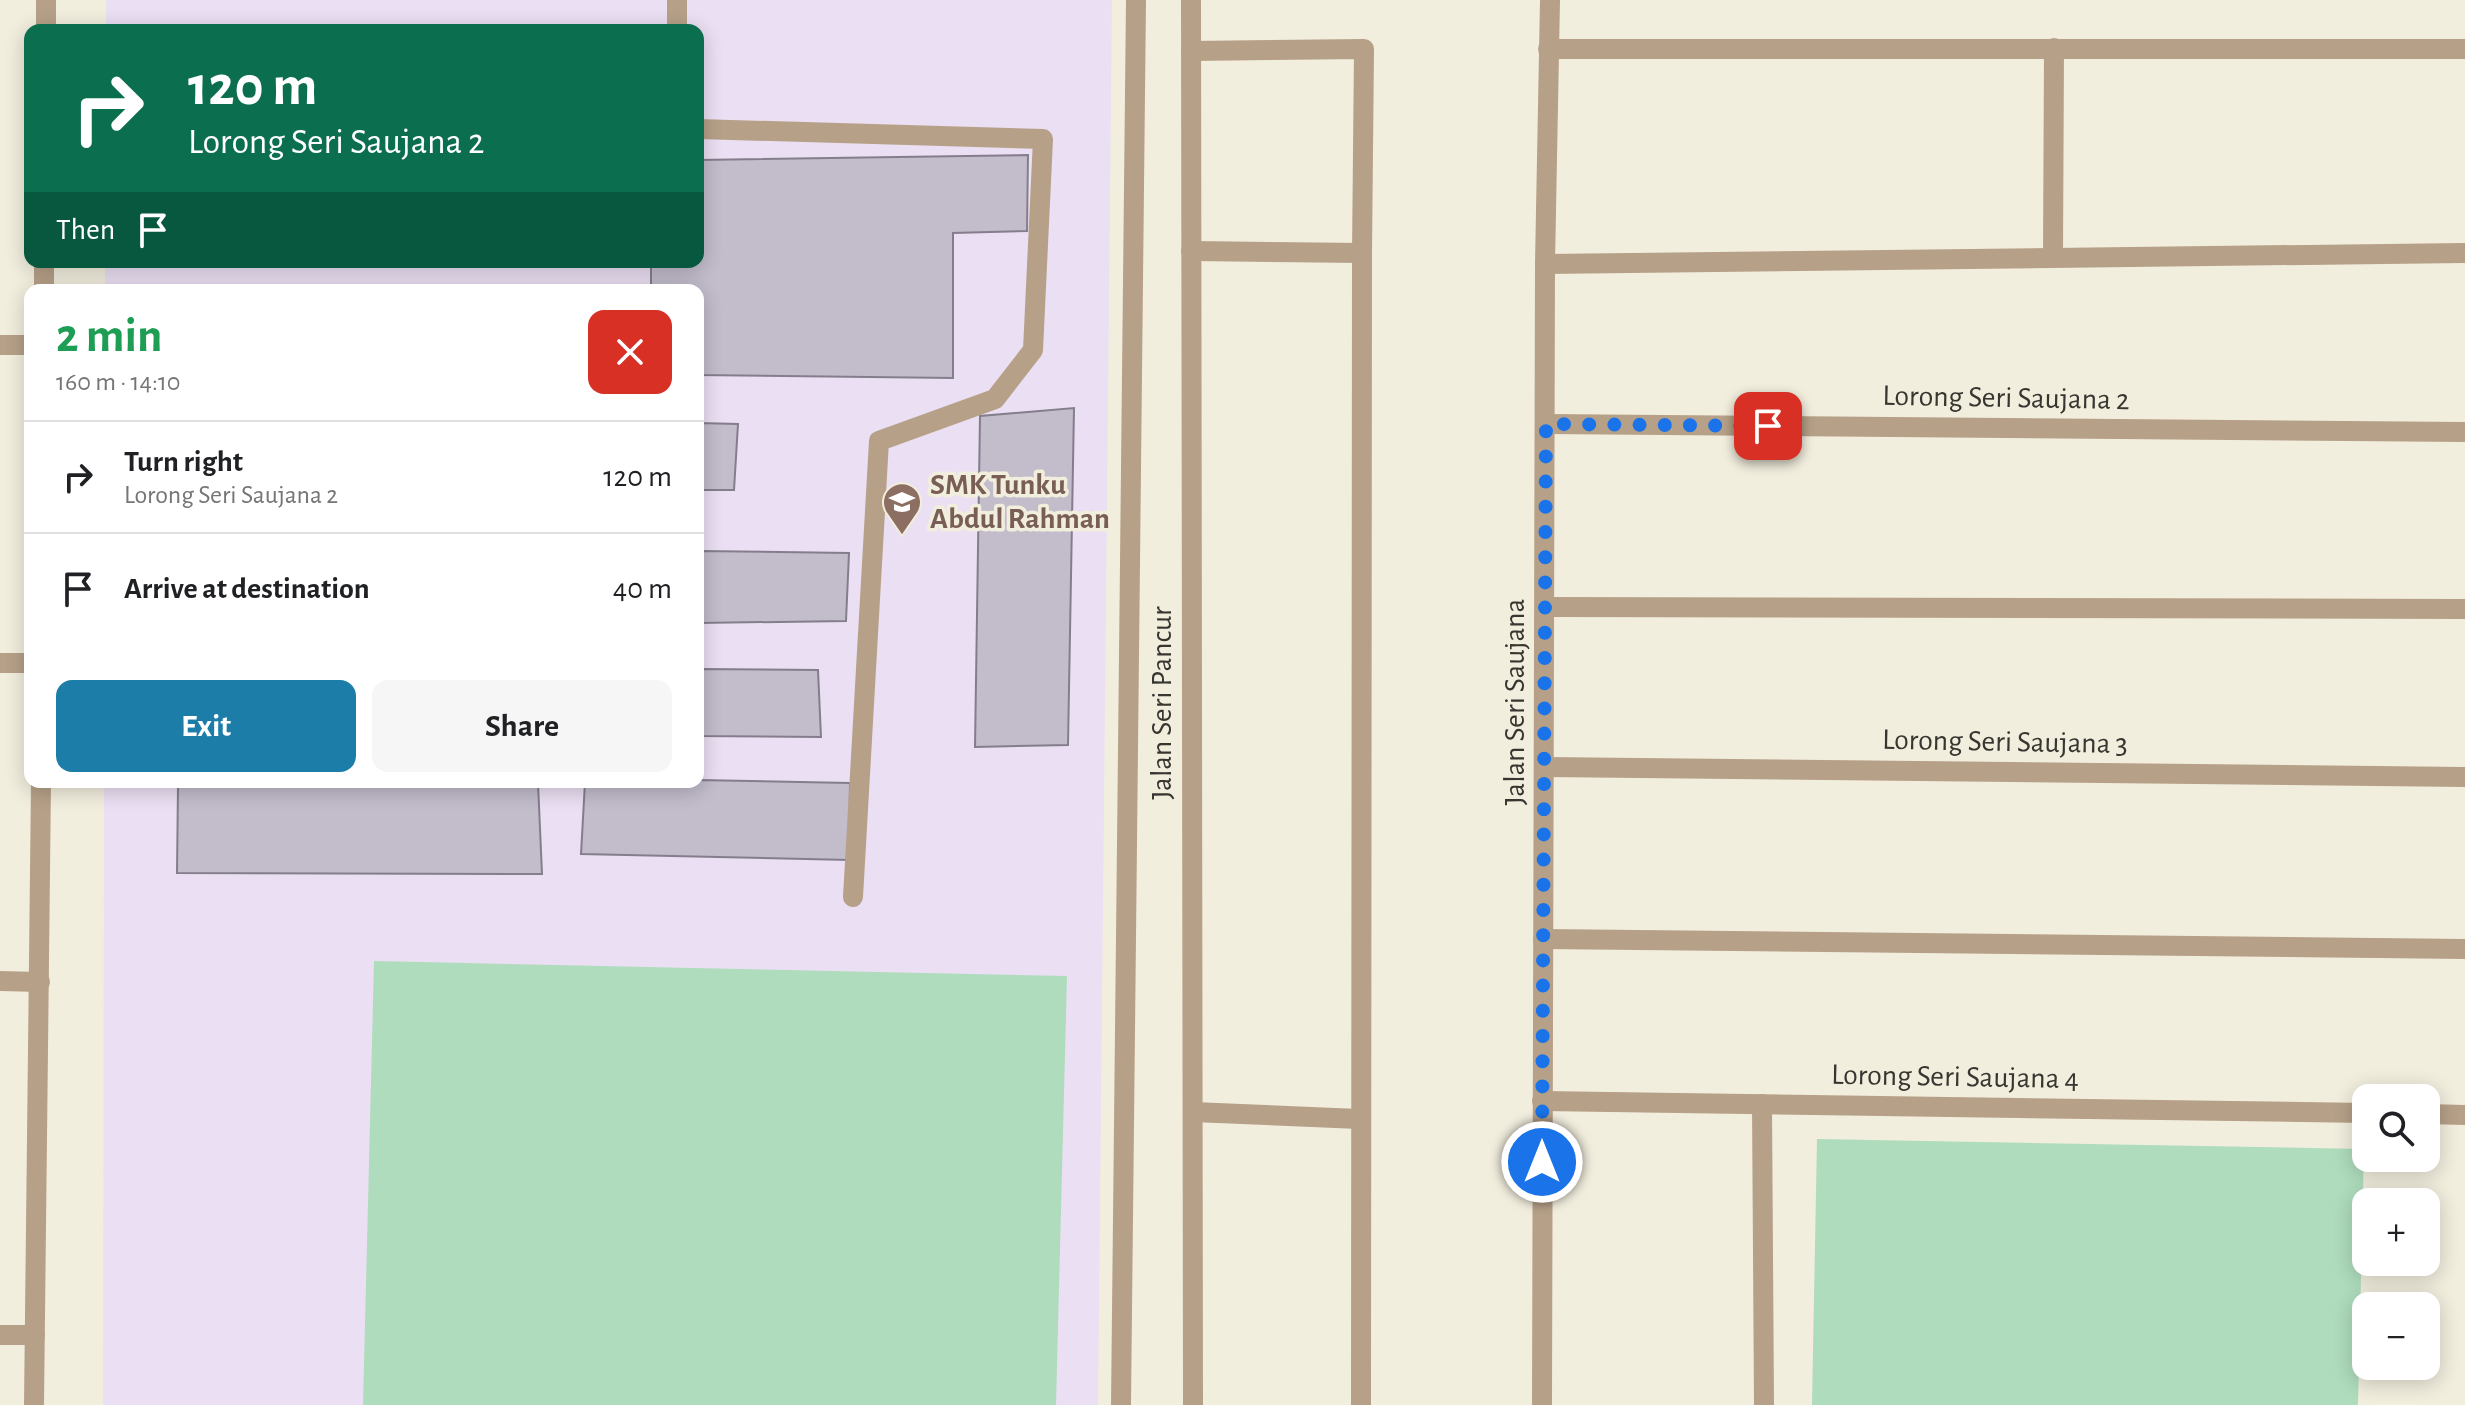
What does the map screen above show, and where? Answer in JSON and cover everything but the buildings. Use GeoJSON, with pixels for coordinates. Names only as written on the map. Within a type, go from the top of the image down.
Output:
{"type":"FeatureCollection","features":[{"type":"Feature","properties":{"kind":"street"},"geometry":{"type":"LineString","coordinates":[[46,0],[46,24]]}},
{"type":"Feature","properties":{"kind":"street"},"geometry":{"type":"LineString","coordinates":[[677,0],[677,24]]}},
{"type":"Feature","properties":{"kind":"street"},"geometry":{"type":"LineString","coordinates":[[1121,1405],[1136,0]]}},
{"type":"Feature","properties":{"kind":"street","name":"Jalan Seri Pancur"},"geometry":{"type":"LineString","coordinates":[[1191,0],[1193,1405]]}},
{"type":"Feature","properties":{"kind":"street","name":"Jalan Seri Saujana"},"geometry":{"type":"LineString","coordinates":[[1542,1405],[1545,264],[1550,0]]}},
{"type":"Feature","properties":{"kind":"street"},"geometry":{"type":"LineString","coordinates":[[2053,256],[2054,48]]}},
{"type":"Feature","properties":{"kind":"street"},"geometry":{"type":"LineString","coordinates":[[1191,51],[1364,49],[1359,1119],[1361,1405]]}},
{"type":"Feature","properties":{"kind":"street"},"geometry":{"type":"LineString","coordinates":[[1548,49],[2465,49]]}},
{"type":"Feature","properties":{"kind":"street"},"geometry":{"type":"LineString","coordinates":[[704,129],[1043,139],[1033,350],[995,399],[879,441],[853,897]]}},
{"type":"Feature","properties":{"kind":"street"},"geometry":{"type":"LineString","coordinates":[[1191,251],[1362,253]]}},
{"type":"Feature","properties":{"kind":"street"},"geometry":{"type":"LineString","coordinates":[[1545,264],[2465,253]]}},
{"type":"Feature","properties":{"kind":"street"},"geometry":{"type":"LineString","coordinates":[[0,345],[24,345]]}},
{"type":"Feature","properties":{"kind":"street","name":"Lorong Seri Saujana 2"},"geometry":{"type":"LineString","coordinates":[[1546,424],[2465,432]]}},
{"type":"Feature","properties":{"kind":"street"},"geometry":{"type":"LineString","coordinates":[[1545,607],[2465,609]]}},
{"type":"Feature","properties":{"kind":"street"},"geometry":{"type":"LineString","coordinates":[[0,663],[24,663]]}},
{"type":"Feature","properties":{"kind":"street","name":"Lorong Seri Saujana 3"},"geometry":{"type":"LineString","coordinates":[[1545,767],[2465,777]]}},
{"type":"Feature","properties":{"kind":"street"},"geometry":{"type":"LineString","coordinates":[[34,1405],[41,788]]}},
{"type":"Feature","properties":{"kind":"street"},"geometry":{"type":"LineString","coordinates":[[1543,939],[2465,949]]}},
{"type":"Feature","properties":{"kind":"street"},"geometry":{"type":"LineString","coordinates":[[0,981],[40,982]]}},
{"type":"Feature","properties":{"kind":"street","name":"Lorong Seri Saujana 4"},"geometry":{"type":"LineString","coordinates":[[1542,1101],[2352,1113]]}},
{"type":"Feature","properties":{"kind":"street"},"geometry":{"type":"LineString","coordinates":[[1762,1104],[1764,1405]]}},
{"type":"Feature","properties":{"kind":"street"},"geometry":{"type":"LineString","coordinates":[[1193,1112],[1359,1119]]}},
{"type":"Feature","properties":{"kind":"street"},"geometry":{"type":"LineString","coordinates":[[2440,1114],[2465,1115]]}},
{"type":"Feature","properties":{"kind":"street"},"geometry":{"type":"LineString","coordinates":[[0,1335],[35,1335]]}},
{"type":"Feature","properties":{"kind":"shaded area","name":"SMK Tunku Abdul Rahman"},"geometry":{"type":"Polygon","coordinates":[[[106,0],[1112,0],[1098,1405],[103,1405],[104,788],[704,788],[704,284],[105,284],[105,268],[704,268],[704,24],[106,24],[106,0]]]}},
{"type":"Feature","properties":{"kind":"green space"},"geometry":{"type":"Polygon","coordinates":[[[374,961],[1067,976],[1056,1405],[363,1405],[374,961]]]}},
{"type":"Feature","properties":{"kind":"green space"},"geometry":{"type":"Polygon","coordinates":[[[1817,1139],[2352,1149],[2352,1172],[2363,1172],[2363,1188],[2352,1188],[2352,1276],[2361,1276],[2361,1292],[2352,1292],[2352,1380],[2359,1380],[2358,1405],[1812,1405],[1817,1139]]]}},
{"type":"Feature","properties":{"kind":"place","name":"SMK Tunku Abdul Rahman"},"geometry":{"type":"Point","coordinates":[902,536]}},
{"type":"Feature","properties":{"kind":"route"},"geometry":{"type":"LineString","coordinates":[[1542,1162],[1546,424],[1768,426]]}}]}
